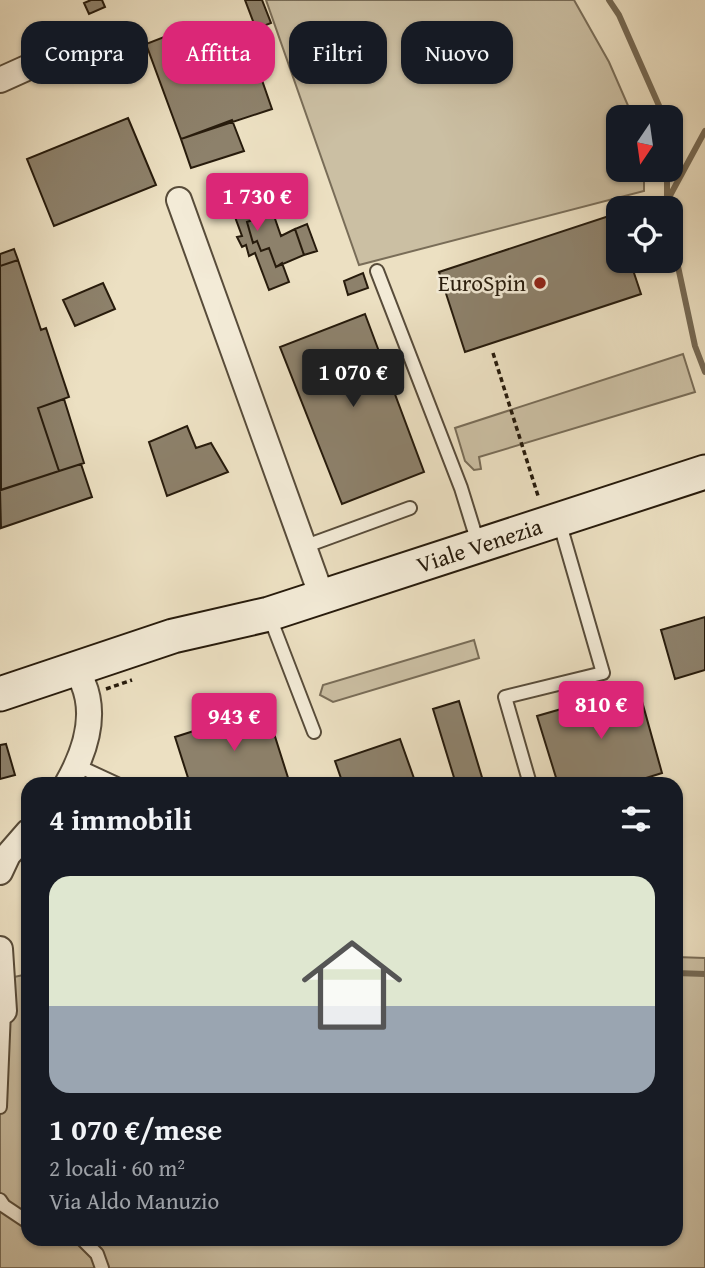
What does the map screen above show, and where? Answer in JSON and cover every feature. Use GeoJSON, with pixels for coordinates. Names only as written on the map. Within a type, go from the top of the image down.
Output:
{"type":"FeatureCollection","features":[{"type":"Feature","properties":{"kind":"main road","name":"Viale Venezia"},"geometry":{"type":"LineString","coordinates":[[0,694],[173,636],[262,616],[479,547],[550,512],[705,472]]}},
{"type":"Feature","properties":{"kind":"main road","name":"Viale Venezia"},"geometry":{"type":"LineString","coordinates":[[0,710],[180,650],[262,616]]}},
{"type":"Feature","properties":{"kind":"street"},"geometry":{"type":"LineString","coordinates":[[0,80],[21,71]]}},
{"type":"Feature","properties":{"kind":"street"},"geometry":{"type":"LineString","coordinates":[[179,200],[306,546],[322,597]]}},
{"type":"Feature","properties":{"kind":"street","name":"Viale Venezia"},"geometry":{"type":"LineString","coordinates":[[46,678],[69,678],[83,683],[95,671],[110,665],[118,654]]}},
{"type":"Feature","properties":{"kind":"street"},"geometry":{"type":"LineString","coordinates":[[71,775],[91,714],[83,683]]}},
{"type":"Feature","properties":{"kind":"street"},"geometry":{"type":"LineString","coordinates":[[0,872],[8,855],[21,840]]}},
{"type":"Feature","properties":{"kind":"street"},"geometry":{"type":"LineString","coordinates":[[0,949],[4,1011]]}},
{"type":"Feature","properties":{"kind":"lane"},"geometry":{"type":"LineString","coordinates":[[377,271],[461,488],[479,547]]}},
{"type":"Feature","properties":{"kind":"lane"},"geometry":{"type":"LineString","coordinates":[[306,546],[410,508]]}},
{"type":"Feature","properties":{"kind":"lane"},"geometry":{"type":"LineString","coordinates":[[528,777],[505,697],[603,673],[550,512]]}},
{"type":"Feature","properties":{"kind":"lane"},"geometry":{"type":"LineString","coordinates":[[262,616],[314,732]]}},
{"type":"Feature","properties":{"kind":"lane"},"geometry":{"type":"LineString","coordinates":[[0,1107],[4,1011]]}},
{"type":"Feature","properties":{"kind":"lane"},"geometry":{"type":"LineString","coordinates":[[0,1200],[21,1217]]}},
{"type":"Feature","properties":{"kind":"lane"},"geometry":{"type":"LineString","coordinates":[[89,1246],[97,1254],[102,1268]]}},
{"type":"Feature","properties":{"kind":"path"},"geometry":{"type":"LineString","coordinates":[[493,353],[550,512]]}},
{"type":"Feature","properties":{"kind":"shaded area"},"geometry":{"type":"Polygon","coordinates":[[[266,0],[574,0],[609,62],[628,105],[606,105],[606,182],[644,182],[644,191],[625,196],[606,196],[606,201],[359,265],[295,84],[387,84],[387,21],[289,21],[289,66],[266,0]]]}},
{"type":"Feature","properties":{"kind":"shaded area"},"geometry":{"type":"Polygon","coordinates":[[[683,354],[695,392],[479,457],[481,469],[474,470],[465,461],[455,428],[683,354]]]}},
{"type":"Feature","properties":{"kind":"shaded area"},"geometry":{"type":"Polygon","coordinates":[[[474,640],[479,658],[333,702],[320,695],[323,685],[474,640]]]}},
{"type":"Feature","properties":{"kind":"shaded area"},"geometry":{"type":"Polygon","coordinates":[[[683,957],[705,958],[705,1268],[0,1268],[0,980],[21,976],[21,1246],[683,1246],[683,957]]]}},
{"type":"Feature","properties":{"kind":"building"},"geometry":{"type":"Polygon","coordinates":[[[102,0],[105,7],[89,14],[84,3],[102,0]]]}},
{"type":"Feature","properties":{"kind":"building"},"geometry":{"type":"Polygon","coordinates":[[[245,0],[262,0],[270,21],[253,21],[245,0]]]}},
{"type":"Feature","properties":{"kind":"building"},"geometry":{"type":"Polygon","coordinates":[[[162,38],[162,84],[263,84],[272,109],[181,139],[148,49],[148,43],[162,38]]]}},
{"type":"Feature","properties":{"kind":"building"},"geometry":{"type":"Polygon","coordinates":[[[128,118],[156,185],[54,226],[27,159],[128,118]]]}},
{"type":"Feature","properties":{"kind":"building"},"geometry":{"type":"Polygon","coordinates":[[[232,120],[244,151],[191,168],[181,139],[232,120]]]}},
{"type":"Feature","properties":{"kind":"building"},"geometry":{"type":"Polygon","coordinates":[[[263,186],[273,213],[247,222],[253,243],[257,241],[261,251],[269,248],[276,267],[282,263],[289,282],[269,290],[255,253],[249,256],[246,245],[242,247],[237,237],[242,236],[228,198],[263,186]]]}},
{"type":"Feature","properties":{"kind":"building"},"geometry":{"type":"Polygon","coordinates":[[[273,213],[281,236],[295,229],[304,255],[276,267],[269,248],[261,251],[257,241],[253,243],[247,222],[273,213]]]}},
{"type":"Feature","properties":{"kind":"building","name":"EuroSpin"},"geometry":{"type":"Polygon","coordinates":[[[606,217],[606,273],[634,273],[641,294],[465,352],[439,272],[606,217]]]}},
{"type":"Feature","properties":{"kind":"building"},"geometry":{"type":"Polygon","coordinates":[[[307,224],[317,251],[304,255],[295,229],[307,224]]]}},
{"type":"Feature","properties":{"kind":"building"},"geometry":{"type":"Polygon","coordinates":[[[14,249],[18,260],[0,266],[0,254],[14,249]]]}},
{"type":"Feature","properties":{"kind":"building"},"geometry":{"type":"Polygon","coordinates":[[[18,260],[41,330],[46,328],[69,397],[38,408],[59,471],[1,490],[0,266],[18,260]]]}},
{"type":"Feature","properties":{"kind":"building"},"geometry":{"type":"Polygon","coordinates":[[[363,273],[368,288],[348,295],[344,281],[363,273]]]}},
{"type":"Feature","properties":{"kind":"building"},"geometry":{"type":"Polygon","coordinates":[[[103,283],[115,309],[75,326],[63,300],[103,283]]]}},
{"type":"Feature","properties":{"kind":"building"},"geometry":{"type":"Polygon","coordinates":[[[365,314],[424,472],[342,504],[280,347],[365,314]]]}},
{"type":"Feature","properties":{"kind":"building"},"geometry":{"type":"Polygon","coordinates":[[[64,399],[84,463],[59,471],[38,408],[64,399]]]}},
{"type":"Feature","properties":{"kind":"building"},"geometry":{"type":"Polygon","coordinates":[[[187,426],[196,448],[211,443],[228,472],[167,496],[149,442],[187,426]]]}},
{"type":"Feature","properties":{"kind":"building"},"geometry":{"type":"Polygon","coordinates":[[[81,464],[92,497],[1,528],[0,490],[81,464]]]}},
{"type":"Feature","properties":{"kind":"building"},"geometry":{"type":"Polygon","coordinates":[[[705,617],[705,670],[675,679],[661,630],[705,617]]]}},
{"type":"Feature","properties":{"kind":"building"},"geometry":{"type":"Polygon","coordinates":[[[638,687],[662,773],[649,777],[556,777],[537,716],[638,687]]]}},
{"type":"Feature","properties":{"kind":"building"},"geometry":{"type":"Polygon","coordinates":[[[459,701],[482,777],[454,777],[433,709],[459,701]]]}},
{"type":"Feature","properties":{"kind":"building"},"geometry":{"type":"Polygon","coordinates":[[[266,708],[288,777],[188,777],[175,737],[266,708]]]}},
{"type":"Feature","properties":{"kind":"building"},"geometry":{"type":"Polygon","coordinates":[[[400,739],[414,777],[341,777],[335,761],[400,739]]]}},
{"type":"Feature","properties":{"kind":"building"},"geometry":{"type":"Polygon","coordinates":[[[6,744],[15,775],[0,779],[0,745],[6,744]]]}},
{"type":"Feature","properties":{"kind":"waterway"},"geometry":{"type":"LineString","coordinates":[[609,0],[619,15],[659,105]]}},
{"type":"Feature","properties":{"kind":"waterway"},"geometry":{"type":"LineString","coordinates":[[670,196],[705,131]]}},
{"type":"Feature","properties":{"kind":"waterway"},"geometry":{"type":"LineString","coordinates":[[667,182],[667,196]]}},
{"type":"Feature","properties":{"kind":"waterway"},"geometry":{"type":"LineString","coordinates":[[679,273],[695,346],[705,372]]}},
{"type":"Feature","properties":{"kind":"waterway"},"geometry":{"type":"LineString","coordinates":[[683,973],[705,974]]}},
{"type":"Feature","properties":{"kind":"place","name":"EuroSpin"},"geometry":{"type":"Point","coordinates":[540,283]}}]}
